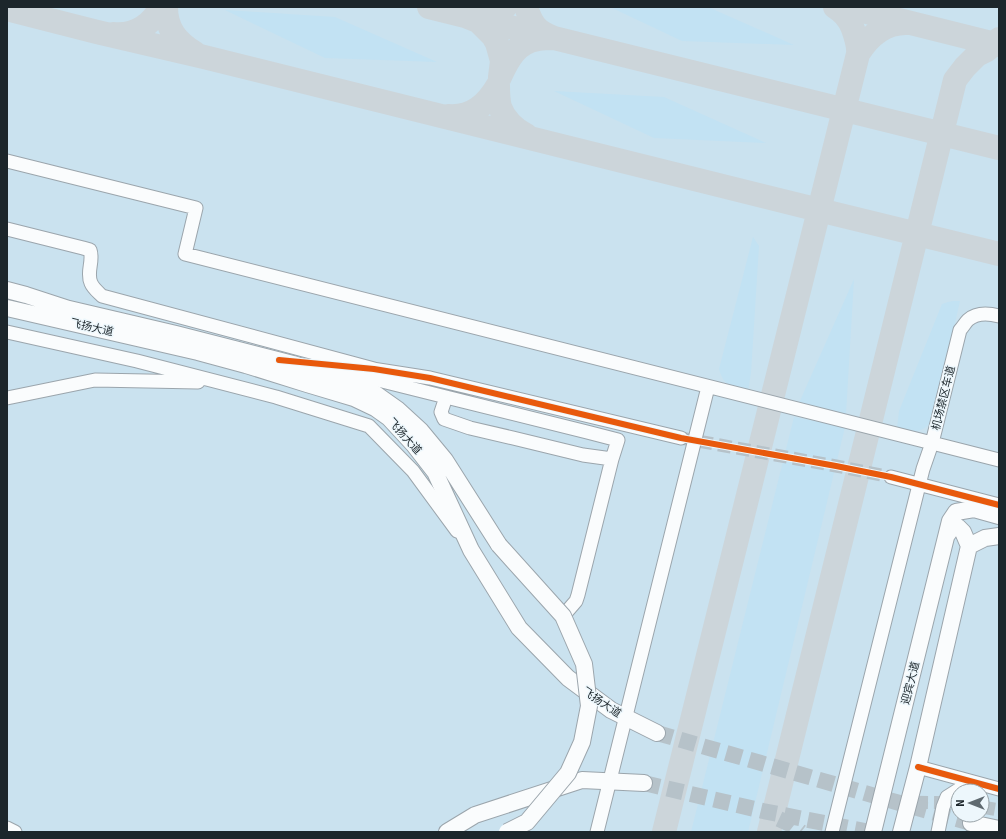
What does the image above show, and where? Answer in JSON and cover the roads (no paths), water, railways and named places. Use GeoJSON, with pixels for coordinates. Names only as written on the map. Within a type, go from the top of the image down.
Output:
{"type":"FeatureCollection","features":[{"type":"Feature","properties":{"kind":"main road"},"geometry":{"type":"LineString","coordinates":[[7,290],[198,352]]}},
{"type":"Feature","properties":{"kind":"main road","name":"飞扬大道"},"geometry":{"type":"LineString","coordinates":[[7,308],[198,352],[246,365],[354,398],[375,408],[390,418],[435,472],[471,550],[519,628],[568,678],[611,710],[657,733]]}},
{"type":"Feature","properties":{"kind":"main road"},"geometry":{"type":"LineString","coordinates":[[65,308],[279,360],[366,387],[397,409],[421,431],[445,460],[499,545],[563,616],[584,664],[589,706],[582,742],[568,773],[521,827],[507,832]]}},
{"type":"Feature","properties":{"kind":"main road","name":"迎宾大道"},"geometry":{"type":"LineString","coordinates":[[873,832],[950,521],[956,512],[974,509],[999,516]]}},
{"type":"Feature","properties":{"kind":"main road"},"geometry":{"type":"LineString","coordinates":[[901,832],[918,767],[969,546],[958,527],[952,528],[947,535]]}},
{"type":"Feature","properties":{"kind":"main road"},"geometry":{"type":"LineString","coordinates":[[969,546],[985,538],[999,536]]}},
{"type":"Feature","properties":{"kind":"main road"},"geometry":{"type":"LineString","coordinates":[[447,832],[475,815],[582,780],[644,783]]}},
{"type":"Feature","properties":{"kind":"main road"},"geometry":{"type":"LineString","coordinates":[[971,823],[999,829]]}},
{"type":"Feature","properties":{"kind":"street"},"geometry":{"type":"LineString","coordinates":[[7,161],[196,208],[185,254],[932,443],[923,469],[832,832]]}},
{"type":"Feature","properties":{"kind":"street"},"geometry":{"type":"LineString","coordinates":[[7,229],[90,250],[92,255],[89,272],[91,283],[102,296],[374,369]]}},
{"type":"Feature","properties":{"kind":"street","name":"机场禁区车道"},"geometry":{"type":"LineString","coordinates":[[999,316],[979,314],[969,320],[960,330],[932,443],[999,460]]}},
{"type":"Feature","properties":{"kind":"street"},"geometry":{"type":"LineString","coordinates":[[7,332],[137,360],[276,397],[369,426],[413,471],[471,550]]}},
{"type":"Feature","properties":{"kind":"street"},"geometry":{"type":"LineString","coordinates":[[279,360],[374,369],[430,378],[681,438]]}},
{"type":"Feature","properties":{"kind":"street"},"geometry":{"type":"LineString","coordinates":[[316,363],[330,368],[618,440],[576,601],[563,616]]}},
{"type":"Feature","properties":{"kind":"street"},"geometry":{"type":"LineString","coordinates":[[7,398],[95,380],[220,382]]}},
{"type":"Feature","properties":{"kind":"street"},"geometry":{"type":"LineString","coordinates":[[597,832],[708,387]]}},
{"type":"Feature","properties":{"kind":"street"},"geometry":{"type":"LineString","coordinates":[[446,397],[441,412],[444,419],[470,428],[583,455],[612,459]]}},
{"type":"Feature","properties":{"kind":"street"},"geometry":{"type":"LineString","coordinates":[[891,477],[999,505]]}},
{"type":"Feature","properties":{"kind":"street"},"geometry":{"type":"LineString","coordinates":[[918,767],[978,783]]}},
{"type":"Feature","properties":{"kind":"street"},"geometry":{"type":"LineString","coordinates":[[938,832],[939,821],[947,797],[950,795]]}},
{"type":"Feature","properties":{"kind":"street"},"geometry":{"type":"LineString","coordinates":[[7,828],[15,832]]}},
{"type":"Feature","properties":{"kind":"tunnel"},"geometry":{"type":"LineString","coordinates":[[681,438],[891,477]]}},
{"type":"Feature","properties":{"kind":"tunnel"},"geometry":{"type":"LineString","coordinates":[[657,733],[950,817]]}},
{"type":"Feature","properties":{"kind":"tunnel"},"geometry":{"type":"LineString","coordinates":[[644,783],[763,811],[870,832]]}},
{"type":"Feature","properties":{"kind":"tunnel"},"geometry":{"type":"LineString","coordinates":[[896,802],[950,803]]}},
{"type":"Feature","properties":{"kind":"tunnel"},"geometry":{"type":"LineString","coordinates":[[990,808],[999,810]]}},
{"type":"Feature","properties":{"kind":"tunnel"},"geometry":{"type":"LineString","coordinates":[[779,819],[792,825],[801,832]]}}]}
